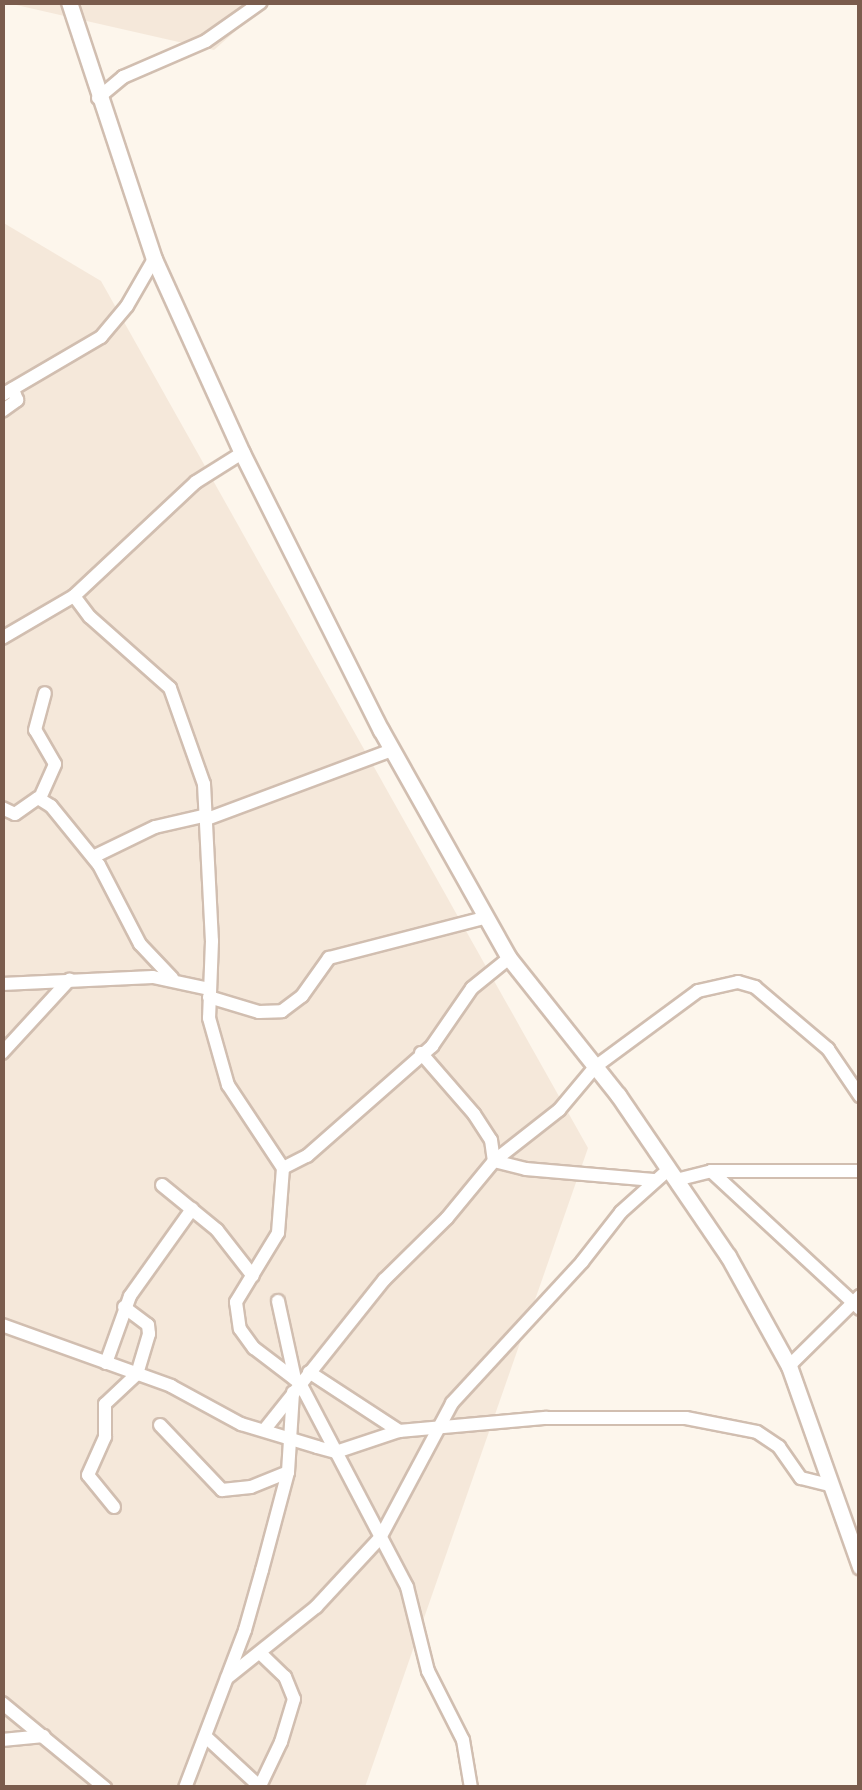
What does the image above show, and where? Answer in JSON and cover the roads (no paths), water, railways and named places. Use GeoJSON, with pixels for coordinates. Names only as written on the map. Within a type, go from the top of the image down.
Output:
{"type":"FeatureCollection","features":[{"type":"Feature","properties":{"kind":"street"},"geometry":{"type":"LineString","coordinates":[[69,2],[154,259],[242,453],[392,750],[510,958],[596,1067],[728,1256],[789,1366],[860,1567]]}},
{"type":"Feature","properties":{"kind":"street"},"geometry":{"type":"LineString","coordinates":[[98,98],[123,77],[206,41],[261,2]]}},
{"type":"Feature","properties":{"kind":"street"},"geometry":{"type":"LineString","coordinates":[[2,411],[17,400],[8,392],[101,336],[127,306],[154,259]]}},
{"type":"Feature","properties":{"kind":"street"},"geometry":{"type":"LineString","coordinates":[[2,638],[74,596],[196,482],[242,453]]}},
{"type":"Feature","properties":{"kind":"street"},"geometry":{"type":"LineString","coordinates":[[74,596],[90,617],[174,694],[204,784],[212,941],[209,1018],[228,1085],[283,1168],[278,1233],[236,1302],[240,1329],[254,1348],[299,1381],[398,1431]]}},
{"type":"Feature","properties":{"kind":"street"},"geometry":{"type":"LineString","coordinates":[[2,808],[14,814],[40,798],[54,764],[36,730],[45,694]]}},
{"type":"Feature","properties":{"kind":"street"},"geometry":{"type":"LineString","coordinates":[[93,857],[155,827],[207,817],[392,750]]}},
{"type":"Feature","properties":{"kind":"street"},"geometry":{"type":"LineString","coordinates":[[40,798],[93,857],[134,935],[172,978]]}},
{"type":"Feature","properties":{"kind":"street"},"geometry":{"type":"LineString","coordinates":[[2,984],[172,978],[259,1012],[282,1012],[302,996],[329,958],[484,918]]}},
{"type":"Feature","properties":{"kind":"street"},"geometry":{"type":"LineString","coordinates":[[283,1168],[307,1156],[444,1033],[472,988],[510,958]]}},
{"type":"Feature","properties":{"kind":"street"},"geometry":{"type":"LineString","coordinates":[[2,1054],[70,979]]}},
{"type":"Feature","properties":{"kind":"street"},"geometry":{"type":"LineString","coordinates":[[264,1429],[384,1280],[448,1218],[494,1161],[560,1110],[596,1067],[691,995],[738,982],[755,988],[828,1049],[860,1096]]}},
{"type":"Feature","properties":{"kind":"street"},"geometry":{"type":"LineString","coordinates":[[421,1054],[474,1114],[491,1140],[494,1161]]}},
{"type":"Feature","properties":{"kind":"street"},"geometry":{"type":"LineString","coordinates":[[494,1161],[526,1169],[654,1180],[711,1171],[860,1171]]}},
{"type":"Feature","properties":{"kind":"street"},"geometry":{"type":"LineString","coordinates":[[711,1171],[857,1302],[789,1366]]}},
{"type":"Feature","properties":{"kind":"street"},"geometry":{"type":"LineString","coordinates":[[227,1678],[316,1607],[380,1538],[436,1426],[476,1374],[654,1180]]}},
{"type":"Feature","properties":{"kind":"street"},"geometry":{"type":"LineString","coordinates":[[162,1185],[220,1233],[252,1276]]}},
{"type":"Feature","properties":{"kind":"street"},"geometry":{"type":"LineString","coordinates":[[106,1363],[124,1307],[192,1209]]}},
{"type":"Feature","properties":{"kind":"street"},"geometry":{"type":"LineString","coordinates":[[278,1301],[299,1381],[415,1606],[428,1670],[463,1740],[471,1788]]}},
{"type":"Feature","properties":{"kind":"street"},"geometry":{"type":"LineString","coordinates":[[114,1507],[90,1480],[90,1468],[105,1437],[105,1404],[137,1374],[149,1329],[124,1307]]}},
{"type":"Feature","properties":{"kind":"street"},"geometry":{"type":"LineString","coordinates":[[2,1325],[171,1386],[242,1424],[336,1452],[398,1431],[436,1426],[595,1417],[686,1418],[757,1432],[780,1447],[801,1478],[829,1484]]}},
{"type":"Feature","properties":{"kind":"street"},"geometry":{"type":"LineString","coordinates":[[184,1788],[227,1678],[288,1472],[299,1381]]}},
{"type":"Feature","properties":{"kind":"street"},"geometry":{"type":"LineString","coordinates":[[160,1426],[222,1490],[251,1486],[288,1472]]}},
{"type":"Feature","properties":{"kind":"street"},"geometry":{"type":"LineString","coordinates":[[206,1737],[260,1787],[281,1742],[294,1700],[285,1677],[261,1654]]}},
{"type":"Feature","properties":{"kind":"street"},"geometry":{"type":"LineString","coordinates":[[2,1703],[105,1788]]}},
{"type":"Feature","properties":{"kind":"street"},"geometry":{"type":"LineString","coordinates":[[2,1740],[44,1736]]}}]}
